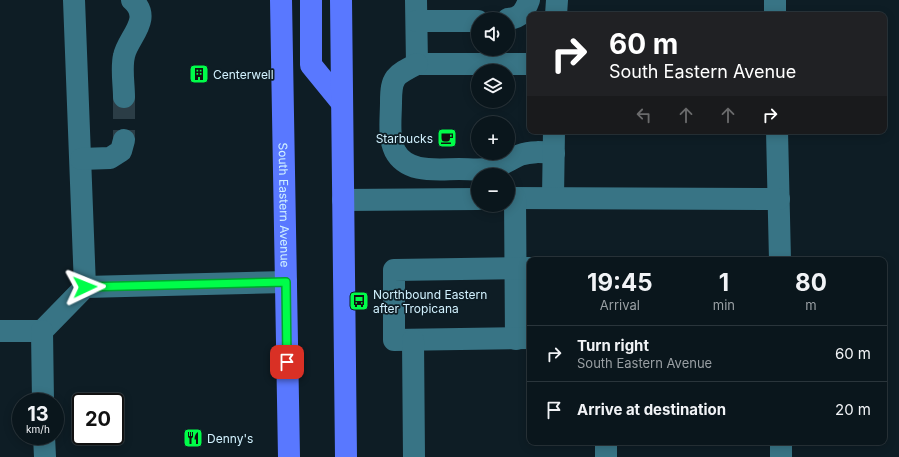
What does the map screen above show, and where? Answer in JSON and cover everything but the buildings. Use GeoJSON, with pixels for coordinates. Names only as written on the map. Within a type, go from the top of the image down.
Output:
{"type":"FeatureCollection","features":[{"type":"Feature","properties":{"kind":"main road","name":"South Eastern Avenue"},"geometry":{"type":"LineString","coordinates":[[281,0],[289,457]]}},
{"type":"Feature","properties":{"kind":"main road"},"geometry":{"type":"LineString","coordinates":[[311,0],[311,65],[342,103]]}},
{"type":"Feature","properties":{"kind":"main road"},"geometry":{"type":"LineString","coordinates":[[340,0],[346,457]]}},
{"type":"Feature","properties":{"kind":"lane"},"geometry":{"type":"LineString","coordinates":[[74,0],[85,287]]}},
{"type":"Feature","properties":{"kind":"lane"},"geometry":{"type":"LineString","coordinates":[[124,96],[124,55],[139,28],[140,14],[138,4],[132,0]]}},
{"type":"Feature","properties":{"kind":"lane"},"geometry":{"type":"LineString","coordinates":[[515,18],[525,12],[529,0]]}},
{"type":"Feature","properties":{"kind":"lane"},"geometry":{"type":"LineString","coordinates":[[556,12],[557,0]]}},
{"type":"Feature","properties":{"kind":"lane"},"geometry":{"type":"LineString","coordinates":[[774,0],[775,12]]}},
{"type":"Feature","properties":{"kind":"lane"},"geometry":{"type":"LineString","coordinates":[[417,64],[416,11],[471,20]]}},
{"type":"Feature","properties":{"kind":"lane"},"geometry":{"type":"LineString","coordinates":[[527,64],[417,64],[398,73],[391,85],[392,141],[396,152],[405,162],[415,167],[430,170],[486,169],[502,165],[520,155],[532,152],[554,153]]}},
{"type":"Feature","properties":{"kind":"lane"},"geometry":{"type":"LineString","coordinates":[[553,197],[554,134]]}},
{"type":"Feature","properties":{"kind":"lane"},"geometry":{"type":"LineString","coordinates":[[777,134],[780,257]]}},
{"type":"Feature","properties":{"kind":"lane"},"geometry":{"type":"LineString","coordinates":[[81,159],[110,158],[121,151],[124,140]]}},
{"type":"Feature","properties":{"kind":"lane"},"geometry":{"type":"LineString","coordinates":[[343,200],[471,198]]}},
{"type":"Feature","properties":{"kind":"lane"},"geometry":{"type":"LineString","coordinates":[[515,198],[779,199]]}},
{"type":"Feature","properties":{"kind":"lane"},"geometry":{"type":"LineString","coordinates":[[513,212],[523,268],[523,338],[394,340],[394,270],[523,268]]}},
{"type":"Feature","properties":{"kind":"lane"},"geometry":{"type":"LineString","coordinates":[[43,393],[42,331],[85,287],[286,282]]}},
{"type":"Feature","properties":{"kind":"lane"},"geometry":{"type":"LineString","coordinates":[[0,331],[42,331]]}},
{"type":"Feature","properties":{"kind":"lane"},"geometry":{"type":"LineString","coordinates":[[413,340],[414,457]]}},
{"type":"Feature","properties":{"kind":"lane"},"geometry":{"type":"LineString","coordinates":[[44,445],[45,457]]}},
{"type":"Feature","properties":{"kind":"lane"},"geometry":{"type":"LineString","coordinates":[[606,445],[606,457]]}},
{"type":"Feature","properties":{"kind":"lane"},"geometry":{"type":"LineString","coordinates":[[781,445],[781,457]]}},
{"type":"Feature","properties":{"kind":"tunnel"},"geometry":{"type":"LineString","coordinates":[[124,97],[124,140]]}},
{"type":"Feature","properties":{"kind":"place","name":"Centerwell"},"geometry":{"type":"Point","coordinates":[199,74]}},
{"type":"Feature","properties":{"kind":"place","name":"Starbucks"},"geometry":{"type":"Point","coordinates":[447,138]}},
{"type":"Feature","properties":{"kind":"place","name":"Northbound Eastern after Tropicana"},"geometry":{"type":"Point","coordinates":[359,301]}},
{"type":"Feature","properties":{"kind":"place","name":"Denny's"},"geometry":{"type":"Point","coordinates":[193,438]}},
{"type":"Feature","properties":{"kind":"route"},"geometry":{"type":"LineString","coordinates":[[85,287],[219,282],[286,282],[287,362]]}}]}
